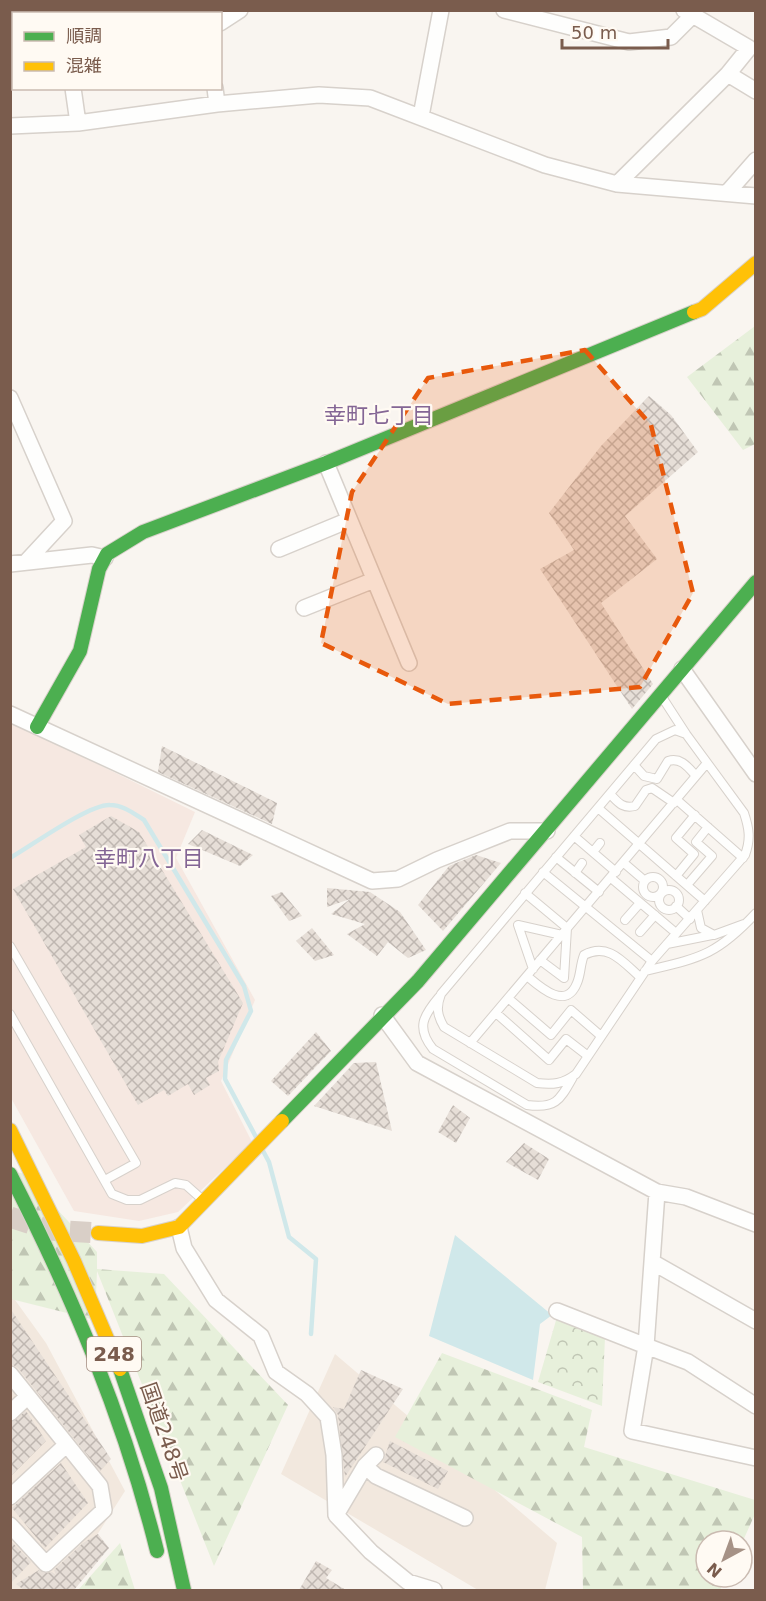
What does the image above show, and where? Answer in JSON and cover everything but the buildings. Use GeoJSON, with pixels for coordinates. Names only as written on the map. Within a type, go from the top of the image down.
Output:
{"type":"FeatureCollection","features":[{"type":"Feature","properties":{"kind":"main road"},"geometry":{"type":"LineString","coordinates":[[37,727],[80,651],[99,569],[105,558],[117,547],[143,532],[326,463],[702,309],[756,263]]}},
{"type":"Feature","properties":{"kind":"main road"},"geometry":{"type":"LineString","coordinates":[[98,1233],[142,1236],[179,1227],[205,1202],[382,1015],[418,981],[756,582]]}},
{"type":"Feature","properties":{"kind":"main road","name":"国道248号"},"geometry":{"type":"LineString","coordinates":[[10,1130],[57,1221],[101,1321],[132,1400],[162,1489],[184,1590]]}},
{"type":"Feature","properties":{"kind":"main road","name":"国道248号"},"geometry":{"type":"LineString","coordinates":[[10,1174],[45,1241],[91,1350],[124,1438],[151,1525],[161,1569]]}},
{"type":"Feature","properties":{"kind":"street"},"geometry":{"type":"LineString","coordinates":[[222,22],[240,10]]}},
{"type":"Feature","properties":{"kind":"street"},"geometry":{"type":"LineString","coordinates":[[421,116],[441,10]]}},
{"type":"Feature","properties":{"kind":"street"},"geometry":{"type":"LineString","coordinates":[[504,10],[629,42],[671,37],[688,14],[749,48],[728,74],[617,184]]}},
{"type":"Feature","properties":{"kind":"street"},"geometry":{"type":"LineString","coordinates":[[728,74],[756,91]]}},
{"type":"Feature","properties":{"kind":"street"},"geometry":{"type":"LineString","coordinates":[[73,90],[78,123]]}},
{"type":"Feature","properties":{"kind":"street"},"geometry":{"type":"LineString","coordinates":[[11,123],[78,123],[216,96],[319,95],[370,98],[545,165],[617,184],[756,196]]}},
{"type":"Feature","properties":{"kind":"street"},"geometry":{"type":"LineString","coordinates":[[727,193],[756,160]]}},
{"type":"Feature","properties":{"kind":"street"},"geometry":{"type":"LineString","coordinates":[[10,398],[64,521],[18,563]]}},
{"type":"Feature","properties":{"kind":"street"},"geometry":{"type":"LineString","coordinates":[[326,463],[409,663]]}},
{"type":"Feature","properties":{"kind":"street"},"geometry":{"type":"LineString","coordinates":[[279,549],[349,520]]}},
{"type":"Feature","properties":{"kind":"street"},"geometry":{"type":"LineString","coordinates":[[18,563],[92,555],[105,558]]}},
{"type":"Feature","properties":{"kind":"street"},"geometry":{"type":"LineString","coordinates":[[304,608],[374,580]]}},
{"type":"Feature","properties":{"kind":"street"},"geometry":{"type":"LineString","coordinates":[[682,669],[756,774]]}},
{"type":"Feature","properties":{"kind":"street"},"geometry":{"type":"LineString","coordinates":[[10,714],[372,881],[398,879],[436,860],[510,831],[547,831]]}},
{"type":"Feature","properties":{"kind":"street"},"geometry":{"type":"LineString","coordinates":[[382,1015],[417,1063],[657,1192],[686,1197],[756,1224]]}},
{"type":"Feature","properties":{"kind":"street"},"geometry":{"type":"LineString","coordinates":[[657,1192],[654,1263],[646,1346],[632,1431],[756,1458]]}},
{"type":"Feature","properties":{"kind":"street"},"geometry":{"type":"LineString","coordinates":[[179,1227],[184,1248],[216,1300],[261,1336],[276,1372],[308,1394],[328,1417],[334,1455],[336,1515],[371,1551],[408,1582],[434,1590]]}},
{"type":"Feature","properties":{"kind":"street"},"geometry":{"type":"LineString","coordinates":[[654,1263],[756,1321]]}},
{"type":"Feature","properties":{"kind":"street"},"geometry":{"type":"LineString","coordinates":[[557,1311],[688,1362],[756,1406]]}},
{"type":"Feature","properties":{"kind":"street"},"geometry":{"type":"LineString","coordinates":[[10,1374],[100,1486],[104,1510],[46,1564],[10,1525]]}},
{"type":"Feature","properties":{"kind":"street"},"geometry":{"type":"LineString","coordinates":[[10,1413],[27,1397]]}},
{"type":"Feature","properties":{"kind":"street"},"geometry":{"type":"LineString","coordinates":[[10,1497],[66,1445]]}},
{"type":"Feature","properties":{"kind":"street"},"geometry":{"type":"LineString","coordinates":[[336,1515],[364,1466],[375,1455]]}},
{"type":"Feature","properties":{"kind":"street"},"geometry":{"type":"LineString","coordinates":[[364,1466],[376,1476],[465,1518]]}},
{"type":"Feature","properties":{"kind":"lane"},"geometry":{"type":"LineString","coordinates":[[660,694],[686,734],[756,829]]}},
{"type":"Feature","properties":{"kind":"lane"},"geometry":{"type":"LineString","coordinates":[[686,734],[675,730],[656,739],[441,994],[422,1020],[421,1029],[425,1039],[433,1049],[527,1105],[542,1107],[553,1104],[561,1098],[652,961],[743,858],[750,843],[749,827],[744,813]]}},
{"type":"Feature","properties":{"kind":"lane"},"geometry":{"type":"LineString","coordinates":[[634,765],[644,776],[657,779],[668,761],[674,759],[681,761],[696,776]]}},
{"type":"Feature","properties":{"kind":"lane"},"geometry":{"type":"LineString","coordinates":[[470,1043],[707,763]]}},
{"type":"Feature","properties":{"kind":"lane"},"geometry":{"type":"LineString","coordinates":[[610,794],[627,808],[635,806],[646,790],[652,788],[695,815],[743,858]]}},
{"type":"Feature","properties":{"kind":"lane"},"geometry":{"type":"LineString","coordinates":[[598,808],[705,901]]}},
{"type":"Feature","properties":{"kind":"lane"},"geometry":{"type":"LineString","coordinates":[[676,876],[694,854],[676,838],[695,815]]}},
{"type":"Feature","properties":{"kind":"lane"},"geometry":{"type":"LineString","coordinates":[[687,885],[712,856],[696,842],[708,827]]}},
{"type":"Feature","properties":{"kind":"lane"},"geometry":{"type":"LineString","coordinates":[[574,836],[593,852],[640,903],[676,933]]}},
{"type":"Feature","properties":{"kind":"lane"},"geometry":{"type":"LineString","coordinates":[[593,852],[600,843]]}},
{"type":"Feature","properties":{"kind":"lane"},"geometry":{"type":"LineString","coordinates":[[556,857],[598,892]]}},
{"type":"Feature","properties":{"kind":"lane"},"geometry":{"type":"LineString","coordinates":[[575,873],[582,863]]}},
{"type":"Feature","properties":{"kind":"lane"},"geometry":{"type":"LineString","coordinates":[[624,863],[645,881]]}},
{"type":"Feature","properties":{"kind":"lane"},"geometry":{"type":"LineString","coordinates":[[543,872],[652,961]]}},
{"type":"Feature","properties":{"kind":"lane"},"geometry":{"type":"LineString","coordinates":[[661,894],[656,897],[646,895],[643,889],[645,881],[652,877],[659,879],[663,887],[661,894],[659,899],[663,908],[668,910],[676,906],[678,900],[676,894],[670,891],[661,894]]}},
{"type":"Feature","properties":{"kind":"lane"},"geometry":{"type":"LineString","coordinates":[[525,893],[567,928]]}},
{"type":"Feature","properties":{"kind":"lane"},"geometry":{"type":"LineString","coordinates":[[625,920],[640,903]]}},
{"type":"Feature","properties":{"kind":"lane"},"geometry":{"type":"LineString","coordinates":[[676,906],[690,919]]}},
{"type":"Feature","properties":{"kind":"lane"},"geometry":{"type":"LineString","coordinates":[[697,910],[701,928],[714,935]]}},
{"type":"Feature","properties":{"kind":"lane"},"geometry":{"type":"LineString","coordinates":[[526,976],[546,992],[557,996],[569,994],[576,986],[584,955],[595,949],[607,951],[643,974],[707,954],[733,939],[756,914]]}},
{"type":"Feature","properties":{"kind":"lane"},"geometry":{"type":"LineString","coordinates":[[640,932],[655,915]]}},
{"type":"Feature","properties":{"kind":"lane"},"geometry":{"type":"LineString","coordinates":[[667,944],[714,935],[746,924]]}},
{"type":"Feature","properties":{"kind":"lane"},"geometry":{"type":"LineString","coordinates":[[532,969],[518,925],[561,935]]}},
{"type":"Feature","properties":{"kind":"lane"},"geometry":{"type":"LineString","coordinates":[[540,960],[564,978],[567,928]]}},
{"type":"Feature","properties":{"kind":"lane"},"geometry":{"type":"LineString","coordinates":[[10,946],[14,958],[136,1163],[105,1180]]}},
{"type":"Feature","properties":{"kind":"lane"},"geometry":{"type":"LineString","coordinates":[[441,994],[437,1004],[444,1027],[537,1083],[551,1085],[566,1082],[576,1074]]}},
{"type":"Feature","properties":{"kind":"lane"},"geometry":{"type":"LineString","coordinates":[[508,998],[551,1035],[571,1010],[601,1036]]}},
{"type":"Feature","properties":{"kind":"lane"},"geometry":{"type":"LineString","coordinates":[[495,1013],[549,1060],[566,1039],[588,1056]]}},
{"type":"Feature","properties":{"kind":"lane"},"geometry":{"type":"LineString","coordinates":[[10,1014],[112,1194],[127,1200],[140,1200],[174,1183],[186,1185],[205,1202]]}},
{"type":"Feature","properties":{"kind":"highlighted area"},"geometry":{"type":"Polygon","coordinates":[[[585,350],[651,425],[693,593],[640,687],[448,704],[321,643],[352,492],[428,378],[585,350]]]}},
{"type":"Feature","properties":{"kind":"shaded area"},"geometry":{"type":"Polygon","coordinates":[[[10,721],[195,812],[176,858],[255,1000],[221,1081],[252,1142],[178,1212],[139,1221],[74,1211],[11,1098],[10,721]]]}},
{"type":"Feature","properties":{"kind":"shaded area"},"geometry":{"type":"Polygon","coordinates":[[[10,1293],[46,1343],[125,1491],[62,1590],[11,1590],[10,1293]]]}},
{"type":"Feature","properties":{"kind":"shaded area"},"geometry":{"type":"Polygon","coordinates":[[[335,1354],[557,1543],[545,1590],[478,1590],[281,1474],[335,1354]]]}},
{"type":"Feature","properties":{"kind":"green space"},"geometry":{"type":"Polygon","coordinates":[[[755,326],[755,444],[743,450],[687,377],[755,326]]]}},
{"type":"Feature","properties":{"kind":"green space"},"geometry":{"type":"Polygon","coordinates":[[[10,1170],[24,1174],[97,1252],[97,1269],[164,1274],[288,1405],[214,1566],[97,1271],[95,1320],[11,1299],[10,1170]]]}},
{"type":"Feature","properties":{"kind":"green space"},"geometry":{"type":"Polygon","coordinates":[[[557,1317],[605,1337],[602,1406],[538,1382],[557,1317]]]}},
{"type":"Feature","properties":{"kind":"green space"},"geometry":{"type":"Polygon","coordinates":[[[442,1353],[592,1410],[584,1447],[755,1500],[755,1514],[748,1529],[694,1529],[694,1589],[720,1590],[583,1590],[582,1537],[395,1437],[442,1353]]]}},
{"type":"Feature","properties":{"kind":"green space"},"geometry":{"type":"Polygon","coordinates":[[[120,1543],[135,1590],[78,1590],[120,1543]]]}},
{"type":"Feature","properties":{"kind":"water"},"geometry":{"type":"Polygon","coordinates":[[[455,1235],[552,1315],[540,1324],[533,1380],[429,1336],[455,1235]]]}},
{"type":"Feature","properties":{"kind":"waterway"},"geometry":{"type":"LineString","coordinates":[[10,858],[75,818],[101,806],[119,806],[144,820],[244,986],[251,1011],[226,1060],[225,1079],[257,1139]]}},
{"type":"Feature","properties":{"kind":"waterway"},"geometry":{"type":"LineString","coordinates":[[262,1149],[269,1162],[289,1237],[316,1259],[311,1334]]}},
{"type":"Feature","properties":{"kind":"tunnel"},"geometry":{"type":"LineString","coordinates":[[10,1217],[49,1230],[98,1233]]}},
{"type":"Feature","properties":{"kind":"traffic: fast"},"geometry":{"type":"LineString","coordinates":[[37,727],[80,651],[99,569],[107,554],[143,532],[326,463],[694,312]]}},
{"type":"Feature","properties":{"kind":"traffic: fast"},"geometry":{"type":"LineString","coordinates":[[282,1121],[418,981],[756,582]]}},
{"type":"Feature","properties":{"kind":"traffic: fast"},"geometry":{"type":"LineString","coordinates":[[10,1174],[33,1219],[94,1358],[129,1453],[157,1551]]}},
{"type":"Feature","properties":{"kind":"traffic: fast"},"geometry":{"type":"LineString","coordinates":[[120,1369],[161,1488],[184,1590]]}},
{"type":"Feature","properties":{"kind":"traffic: slow"},"geometry":{"type":"LineString","coordinates":[[694,312],[702,309],[756,263]]}},
{"type":"Feature","properties":{"kind":"traffic: slow"},"geometry":{"type":"LineString","coordinates":[[98,1233],[142,1236],[179,1227],[282,1121]]}},
{"type":"Feature","properties":{"kind":"traffic: slow"},"geometry":{"type":"LineString","coordinates":[[10,1130],[74,1261],[120,1369]]}},
{"type":"Feature","properties":{"kind":"district","name":"幸町七丁目"},"geometry":{"type":"Point","coordinates":[379,415]}},
{"type":"Feature","properties":{"kind":"district","name":"幸町八丁目"},"geometry":{"type":"Point","coordinates":[149,858]}}]}
